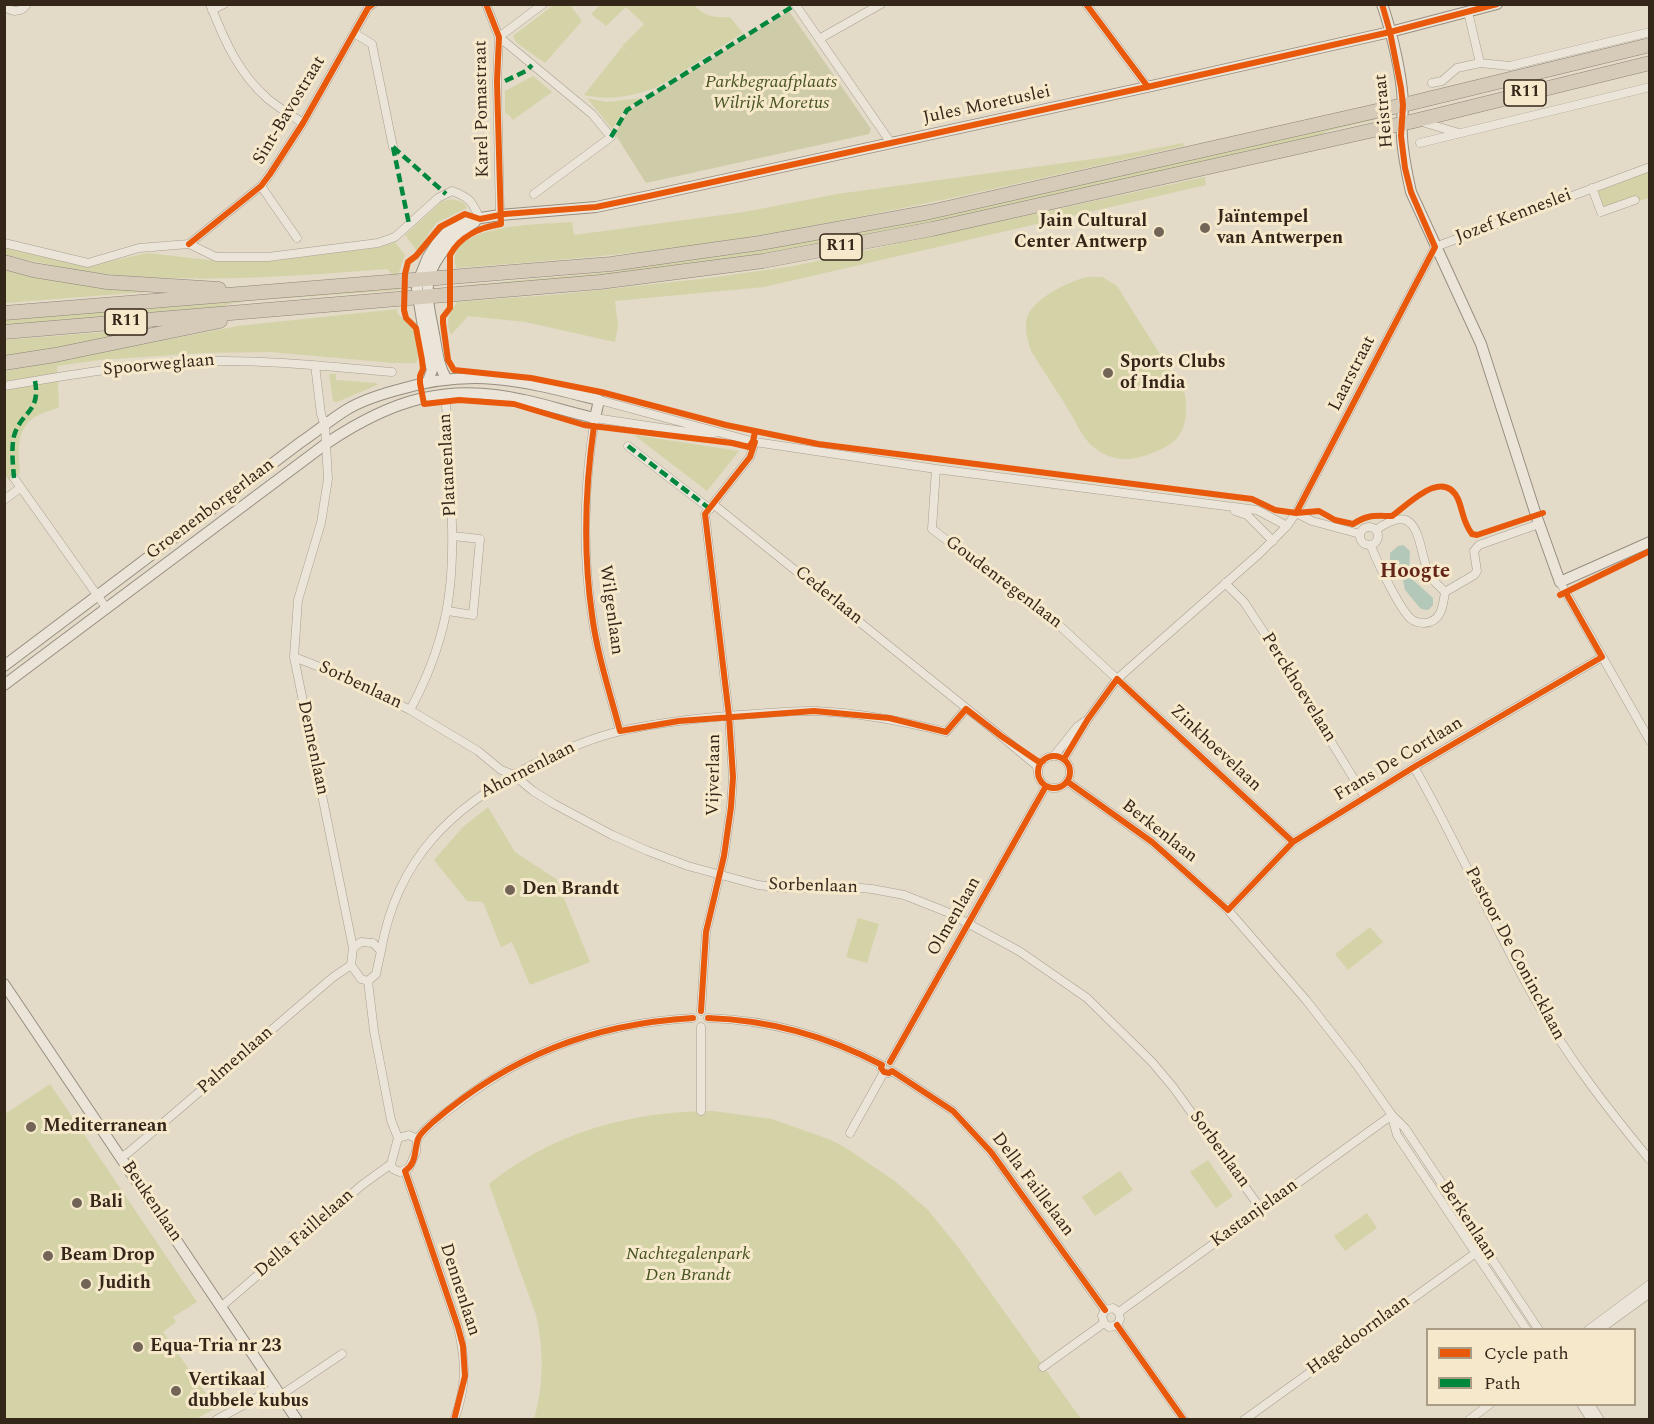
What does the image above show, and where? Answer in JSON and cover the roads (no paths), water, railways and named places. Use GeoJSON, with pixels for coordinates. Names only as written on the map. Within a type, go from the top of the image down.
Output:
{"type":"FeatureCollection","features":[{"type":"Feature","properties":{"kind":"highway","name":"R11"},"geometry":{"type":"LineString","coordinates":[[4,313],[600,265],[683,255],[846,229],[1403,105],[1650,45]]}},
{"type":"Feature","properties":{"kind":"highway","name":"R11"},"geometry":{"type":"LineString","coordinates":[[4,332],[659,275],[764,261],[932,230],[1408,122],[1650,63]]}},
{"type":"Feature","properties":{"kind":"highway"},"geometry":{"type":"LineString","coordinates":[[4,262],[33,270],[107,282],[205,286],[246,292]]}},
{"type":"Feature","properties":{"kind":"highway"},"geometry":{"type":"LineString","coordinates":[[4,363],[184,330],[247,312]]}},
{"type":"Feature","properties":{"kind":"street"},"geometry":{"type":"LineString","coordinates":[[4,5],[12,11],[19,11],[27,4]]}},
{"type":"Feature","properties":{"kind":"street"},"geometry":{"type":"LineString","coordinates":[[224,4],[211,7],[232,55],[245,74],[268,98],[303,123]]}},
{"type":"Feature","properties":{"kind":"street","name":"Karel Pomastraat"},"geometry":{"type":"LineString","coordinates":[[486,4],[499,37],[497,82],[500,214]]}},
{"type":"Feature","properties":{"kind":"street"},"geometry":{"type":"LineString","coordinates":[[534,194],[611,137],[592,114],[499,37],[543,4]]}},
{"type":"Feature","properties":{"kind":"street"},"geometry":{"type":"LineString","coordinates":[[795,4],[891,142]]}},
{"type":"Feature","properties":{"kind":"street"},"geometry":{"type":"LineString","coordinates":[[819,39],[881,4]]}},
{"type":"Feature","properties":{"kind":"street"},"geometry":{"type":"LineString","coordinates":[[1086,4],[1148,87]]}},
{"type":"Feature","properties":{"kind":"street","name":"Heistraat"},"geometry":{"type":"LineString","coordinates":[[1382,4],[1408,122],[1405,168],[1411,192],[1481,344],[1560,582],[1650,741]]}},
{"type":"Feature","properties":{"kind":"street","name":"Jules Moretuslei"},"geometry":{"type":"LineString","coordinates":[[428,381],[432,370],[427,352],[423,297],[428,257],[450,229],[460,223],[500,214],[596,207],[1148,87],[1390,32],[1497,4]]}},
{"type":"Feature","properties":{"kind":"street","name":"Sint-Bavostraat"},"geometry":{"type":"LineString","coordinates":[[189,244],[261,186],[303,123],[370,6]]}},
{"type":"Feature","properties":{"kind":"street"},"geometry":{"type":"LineString","coordinates":[[1468,12],[1480,63]]}},
{"type":"Feature","properties":{"kind":"street"},"geometry":{"type":"LineString","coordinates":[[1432,83],[1442,81],[1457,68],[1480,63],[1510,66],[1650,32]]}},
{"type":"Feature","properties":{"kind":"street"},"geometry":{"type":"LineString","coordinates":[[354,33],[372,44],[393,147]]}},
{"type":"Feature","properties":{"kind":"street"},"geometry":{"type":"LineString","coordinates":[[1420,143],[1650,87]]}},
{"type":"Feature","properties":{"kind":"street"},"geometry":{"type":"LineString","coordinates":[[1408,122],[1460,133]]}},
{"type":"Feature","properties":{"kind":"street","name":"Jozef Kenneslei"},"geometry":{"type":"LineString","coordinates":[[1435,247],[1650,167]]}},
{"type":"Feature","properties":{"kind":"street"},"geometry":{"type":"LineString","coordinates":[[261,186],[297,238]]}},
{"type":"Feature","properties":{"kind":"street"},"geometry":{"type":"LineString","coordinates":[[1592,188],[1601,212],[1635,200]]}},
{"type":"Feature","properties":{"kind":"street"},"geometry":{"type":"LineString","coordinates":[[4,243],[87,263],[139,248],[189,244],[216,257],[268,257],[378,243],[394,237],[438,198],[452,191],[466,196],[473,204],[480,219]]}},
{"type":"Feature","properties":{"kind":"street","name":"Laarstraat"},"geometry":{"type":"LineString","coordinates":[[1064,759],[1088,720],[1118,679],[1287,526],[1333,446],[1435,247]]}},
{"type":"Feature","properties":{"kind":"street","name":"Jules Moretuslei"},"geometry":{"type":"LineString","coordinates":[[423,297],[439,361],[446,378]]}},
{"type":"Feature","properties":{"kind":"street","name":"Spoorweglaan"},"geometry":{"type":"LineString","coordinates":[[4,386],[150,364],[213,361],[270,362],[392,372]]}},
{"type":"Feature","properties":{"kind":"street"},"geometry":{"type":"LineString","coordinates":[[315,365],[327,443]]}},
{"type":"Feature","properties":{"kind":"street","name":"Groenenborgerlaan"},"geometry":{"type":"LineString","coordinates":[[4,666],[346,410],[384,393],[446,378],[489,377],[599,400]]}},
{"type":"Feature","properties":{"kind":"street","name":"Groenenborgerlaan"},"geometry":{"type":"LineString","coordinates":[[4,685],[327,443],[358,422],[393,406],[445,394],[476,393],[504,396],[595,418]]}},
{"type":"Feature","properties":{"kind":"street","name":"Platanenlaan"},"geometry":{"type":"LineString","coordinates":[[410,710],[429,673],[448,611],[453,536],[445,394]]}},
{"type":"Feature","properties":{"kind":"street"},"geometry":{"type":"LineString","coordinates":[[599,400],[755,442],[936,469],[1257,510],[1287,526]]}},
{"type":"Feature","properties":{"kind":"street","name":"Wilgenlaan"},"geometry":{"type":"LineString","coordinates":[[599,400],[595,418],[587,501],[588,581],[592,616],[620,731]]}},
{"type":"Feature","properties":{"kind":"street"},"geometry":{"type":"LineString","coordinates":[[595,418],[695,433],[719,433]]}},
{"type":"Feature","properties":{"kind":"street"},"geometry":{"type":"LineString","coordinates":[[628,446],[711,506],[750,457],[755,442]]}},
{"type":"Feature","properties":{"kind":"street","name":"Dennenlaan"},"geometry":{"type":"LineString","coordinates":[[327,443],[326,494],[321,523],[298,600],[294,657],[353,948],[351,965]]}},
{"type":"Feature","properties":{"kind":"street","name":"Goudenregenlaan"},"geometry":{"type":"LineString","coordinates":[[936,469],[932,529],[1061,627],[1118,679]]}},
{"type":"Feature","properties":{"kind":"street"},"geometry":{"type":"LineString","coordinates":[[14,478],[107,609]]}},
{"type":"Feature","properties":{"kind":"street"},"geometry":{"type":"LineString","coordinates":[[4,500],[20,488]]}},
{"type":"Feature","properties":{"kind":"street"},"geometry":{"type":"LineString","coordinates":[[1219,505],[1247,515],[1273,541]]}},
{"type":"Feature","properties":{"kind":"street","name":"Cederlaan"},"geometry":{"type":"LineString","coordinates":[[711,506],[1001,736],[1037,766],[1038,772]]}},
{"type":"Feature","properties":{"kind":"street","name":"Vijverlaan"},"geometry":{"type":"LineString","coordinates":[[701,1011],[706,932],[732,807],[733,777],[729,716],[705,514],[711,506]]}},
{"type":"Feature","properties":{"kind":"street"},"geometry":{"type":"LineString","coordinates":[[1296,513],[1312,522],[1360,534]]}},
{"type":"Feature","properties":{"kind":"street"},"geometry":{"type":"LineString","coordinates":[[1360,534],[1362,543],[1371,546],[1398,599],[1413,621],[1429,622],[1438,618],[1443,609],[1445,592],[1429,574],[1412,524],[1407,521],[1394,521],[1376,530]]}},
{"type":"Feature","properties":{"kind":"street"},"geometry":{"type":"LineString","coordinates":[[1445,592],[1474,576],[1477,571],[1474,551],[1479,545],[1539,524]]}},
{"type":"Feature","properties":{"kind":"street"},"geometry":{"type":"LineString","coordinates":[[1360,534],[1367,527],[1376,530]]}},
{"type":"Feature","properties":{"kind":"street"},"geometry":{"type":"LineString","coordinates":[[1371,546],[1378,540],[1376,530]]}},
{"type":"Feature","properties":{"kind":"street","name":"Platanenlaan"},"geometry":{"type":"LineString","coordinates":[[448,611],[473,615],[479,556],[480,539],[453,536]]}},
{"type":"Feature","properties":{"kind":"street"},"geometry":{"type":"LineString","coordinates":[[1560,582],[1650,542]]}},
{"type":"Feature","properties":{"kind":"street","name":"Perckhoevelaan"},"geometry":{"type":"LineString","coordinates":[[1226,583],[1244,602],[1267,637],[1365,797]]}},
{"type":"Feature","properties":{"kind":"street","name":"Sorbenlaan"},"geometry":{"type":"LineString","coordinates":[[294,657],[348,678],[410,710],[478,751],[501,770],[514,775],[533,791],[554,804],[612,835],[678,862],[758,885],[785,888],[849,887],[904,895],[969,923],[1026,955],[1087,998],[1152,1062],[1173,1087],[1261,1209]]}},
{"type":"Feature","properties":{"kind":"street","name":"Frans De Cortlaan"},"geometry":{"type":"LineString","coordinates":[[1228,910],[1293,842],[1414,767],[1602,657]]}},
{"type":"Feature","properties":{"kind":"street","name":"Zinkhoevelaan"},"geometry":{"type":"LineString","coordinates":[[1118,679],[1293,842]]}},
{"type":"Feature","properties":{"kind":"street","name":"Ahornenlaan"},"geometry":{"type":"LineString","coordinates":[[381,951],[384,931],[395,896],[415,862],[441,827],[476,798],[564,749],[620,731],[679,721],[814,711],[889,718],[946,732],[966,708]]}},
{"type":"Feature","properties":{"kind":"street","name":"Laarstraat"},"geometry":{"type":"LineString","coordinates":[[1054,756],[1077,727],[1088,720]]}},
{"type":"Feature","properties":{"kind":"street","name":"Cederlaan"},"geometry":{"type":"LineString","coordinates":[[1001,736],[1039,762],[1043,761]]}},
{"type":"Feature","properties":{"kind":"street"},"geometry":{"type":"LineString","coordinates":[[1054,756],[1064,759],[1071,772],[1068,782],[1055,789],[1046,786],[1038,772],[1043,761],[1054,756]]}},
{"type":"Feature","properties":{"kind":"street","name":"Pastoor De Conincklaan"},"geometry":{"type":"LineString","coordinates":[[1414,767],[1535,1001],[1600,1099],[1650,1160]]}},
{"type":"Feature","properties":{"kind":"street","name":"Berkenlaan"},"geometry":{"type":"LineString","coordinates":[[1068,782],[1152,842],[1228,910],[1306,1000],[1392,1115],[1406,1128],[1538,1328]]}},
{"type":"Feature","properties":{"kind":"street","name":"Olmenlaan"},"geometry":{"type":"LineString","coordinates":[[850,1133],[1046,786]]}},
{"type":"Feature","properties":{"kind":"street"},"geometry":{"type":"LineString","coordinates":[[353,948],[361,942],[373,943],[381,951],[376,974],[368,981]]}},
{"type":"Feature","properties":{"kind":"street"},"geometry":{"type":"LineString","coordinates":[[351,965],[361,978],[368,981]]}},
{"type":"Feature","properties":{"kind":"street","name":"Palmenlaan"},"geometry":{"type":"LineString","coordinates":[[121,1157],[351,965]]}},
{"type":"Feature","properties":{"kind":"street"},"geometry":{"type":"LineString","coordinates":[[368,981],[378,1053],[391,1120],[398,1138],[391,1164],[396,1171],[405,1171],[412,1164],[417,1139],[434,1122],[474,1090],[504,1071],[551,1047],[608,1029],[693,1018]]}},
{"type":"Feature","properties":{"kind":"street","name":"Beukenlaan"},"geometry":{"type":"LineString","coordinates":[[4,984],[121,1157],[225,1303],[297,1419]]}},
{"type":"Feature","properties":{"kind":"street"},"geometry":{"type":"LineString","coordinates":[[693,1018],[701,1011],[708,1015],[705,1026],[700,1027]]}},
{"type":"Feature","properties":{"kind":"street"},"geometry":{"type":"LineString","coordinates":[[693,1018],[700,1027]]}},
{"type":"Feature","properties":{"kind":"street","name":"Della Faillelaan"},"geometry":{"type":"LineString","coordinates":[[708,1018],[756,1022],[836,1042],[887,1067],[953,1111],[991,1152],[1105,1310]]}},
{"type":"Feature","properties":{"kind":"street"},"geometry":{"type":"LineString","coordinates":[[700,1027],[700,1111]]}},
{"type":"Feature","properties":{"kind":"street","name":"Berkenlaan"},"geometry":{"type":"LineString","coordinates":[[1392,1115],[1397,1135],[1526,1328]]}},
{"type":"Feature","properties":{"kind":"street","name":"Kastanjelaan"},"geometry":{"type":"LineString","coordinates":[[1119,1312],[1392,1115]]}},
{"type":"Feature","properties":{"kind":"street"},"geometry":{"type":"LineString","coordinates":[[398,1138],[409,1135],[417,1139]]}},
{"type":"Feature","properties":{"kind":"street","name":"Della Faillelaan"},"geometry":{"type":"LineString","coordinates":[[225,1303],[362,1185],[391,1164]]}},
{"type":"Feature","properties":{"kind":"street","name":"Dennenlaan"},"geometry":{"type":"LineString","coordinates":[[405,1171],[463,1346],[465,1376],[454,1419]]}},
{"type":"Feature","properties":{"kind":"street","name":"Hagedoornlaan"},"geometry":{"type":"LineString","coordinates":[[1244,1419],[1484,1247]]}},
{"type":"Feature","properties":{"kind":"street"},"geometry":{"type":"LineString","coordinates":[[1589,1328],[1650,1284]]}},
{"type":"Feature","properties":{"kind":"street"},"geometry":{"type":"LineString","coordinates":[[1600,1328],[1650,1293]]}},
{"type":"Feature","properties":{"kind":"street"},"geometry":{"type":"LineString","coordinates":[[1113,1308],[1119,1312],[1120,1319],[1117,1325],[1109,1326],[1104,1323],[1102,1316],[1105,1310],[1113,1308]]}},
{"type":"Feature","properties":{"kind":"street"},"geometry":{"type":"LineString","coordinates":[[1043,1367],[1104,1323]]}},
{"type":"Feature","properties":{"kind":"street"},"geometry":{"type":"LineString","coordinates":[[1117,1325],[1184,1419]]}},
{"type":"Feature","properties":{"kind":"street"},"geometry":{"type":"LineString","coordinates":[[216,1419],[278,1391],[342,1354]]}},
{"type":"Feature","properties":{"kind":"street"},"geometry":{"type":"LineString","coordinates":[[1469,1419],[1487,1406]]}},
{"type":"Feature","properties":{"kind":"street"},"geometry":{"type":"LineString","coordinates":[[1582,1406],[1591,1419]]}},
{"type":"Feature","properties":{"kind":"street"},"geometry":{"type":"LineString","coordinates":[[1591,1406],[1600,1419]]}},
{"type":"Feature","properties":{"kind":"place","name":"Jaïntempel van Antwerpen"},"geometry":{"type":"Point","coordinates":[1205,228]}},
{"type":"Feature","properties":{"kind":"place","name":"Jain Cultural Center Antwerp"},"geometry":{"type":"Point","coordinates":[1159,232]}},
{"type":"Feature","properties":{"kind":"place","name":"Sports Clubs of India"},"geometry":{"type":"Point","coordinates":[1108,373]}},
{"type":"Feature","properties":{"kind":"place","name":"Den Brandt"},"geometry":{"type":"Point","coordinates":[510,890]}},
{"type":"Feature","properties":{"kind":"place","name":"Mediterranean"},"geometry":{"type":"Point","coordinates":[31,1127]}},
{"type":"Feature","properties":{"kind":"place","name":"Bali"},"geometry":{"type":"Point","coordinates":[77,1203]}},
{"type":"Feature","properties":{"kind":"place","name":"Beam Drop"},"geometry":{"type":"Point","coordinates":[48,1256]}},
{"type":"Feature","properties":{"kind":"place","name":"Judith"},"geometry":{"type":"Point","coordinates":[86,1284]}},
{"type":"Feature","properties":{"kind":"place","name":"Equa-Tria nr 23"},"geometry":{"type":"Point","coordinates":[138,1347]}},
{"type":"Feature","properties":{"kind":"place","name":"Vertikaal dubbele kubus"},"geometry":{"type":"Point","coordinates":[176,1391]}},
{"type":"Feature","properties":{"kind":"district","name":"Hoogte"},"geometry":{"type":"Point","coordinates":[1415,573]}},
{"type":"Feature","properties":{"kind":"park label","name":"Parkbegraafplaats Wilrijk Moretus"},"geometry":{"type":"Point","coordinates":[771,94]}},
{"type":"Feature","properties":{"kind":"park label","name":"Nachtegalenpark Den Brandt"},"geometry":{"type":"Point","coordinates":[688,1265]}}]}
